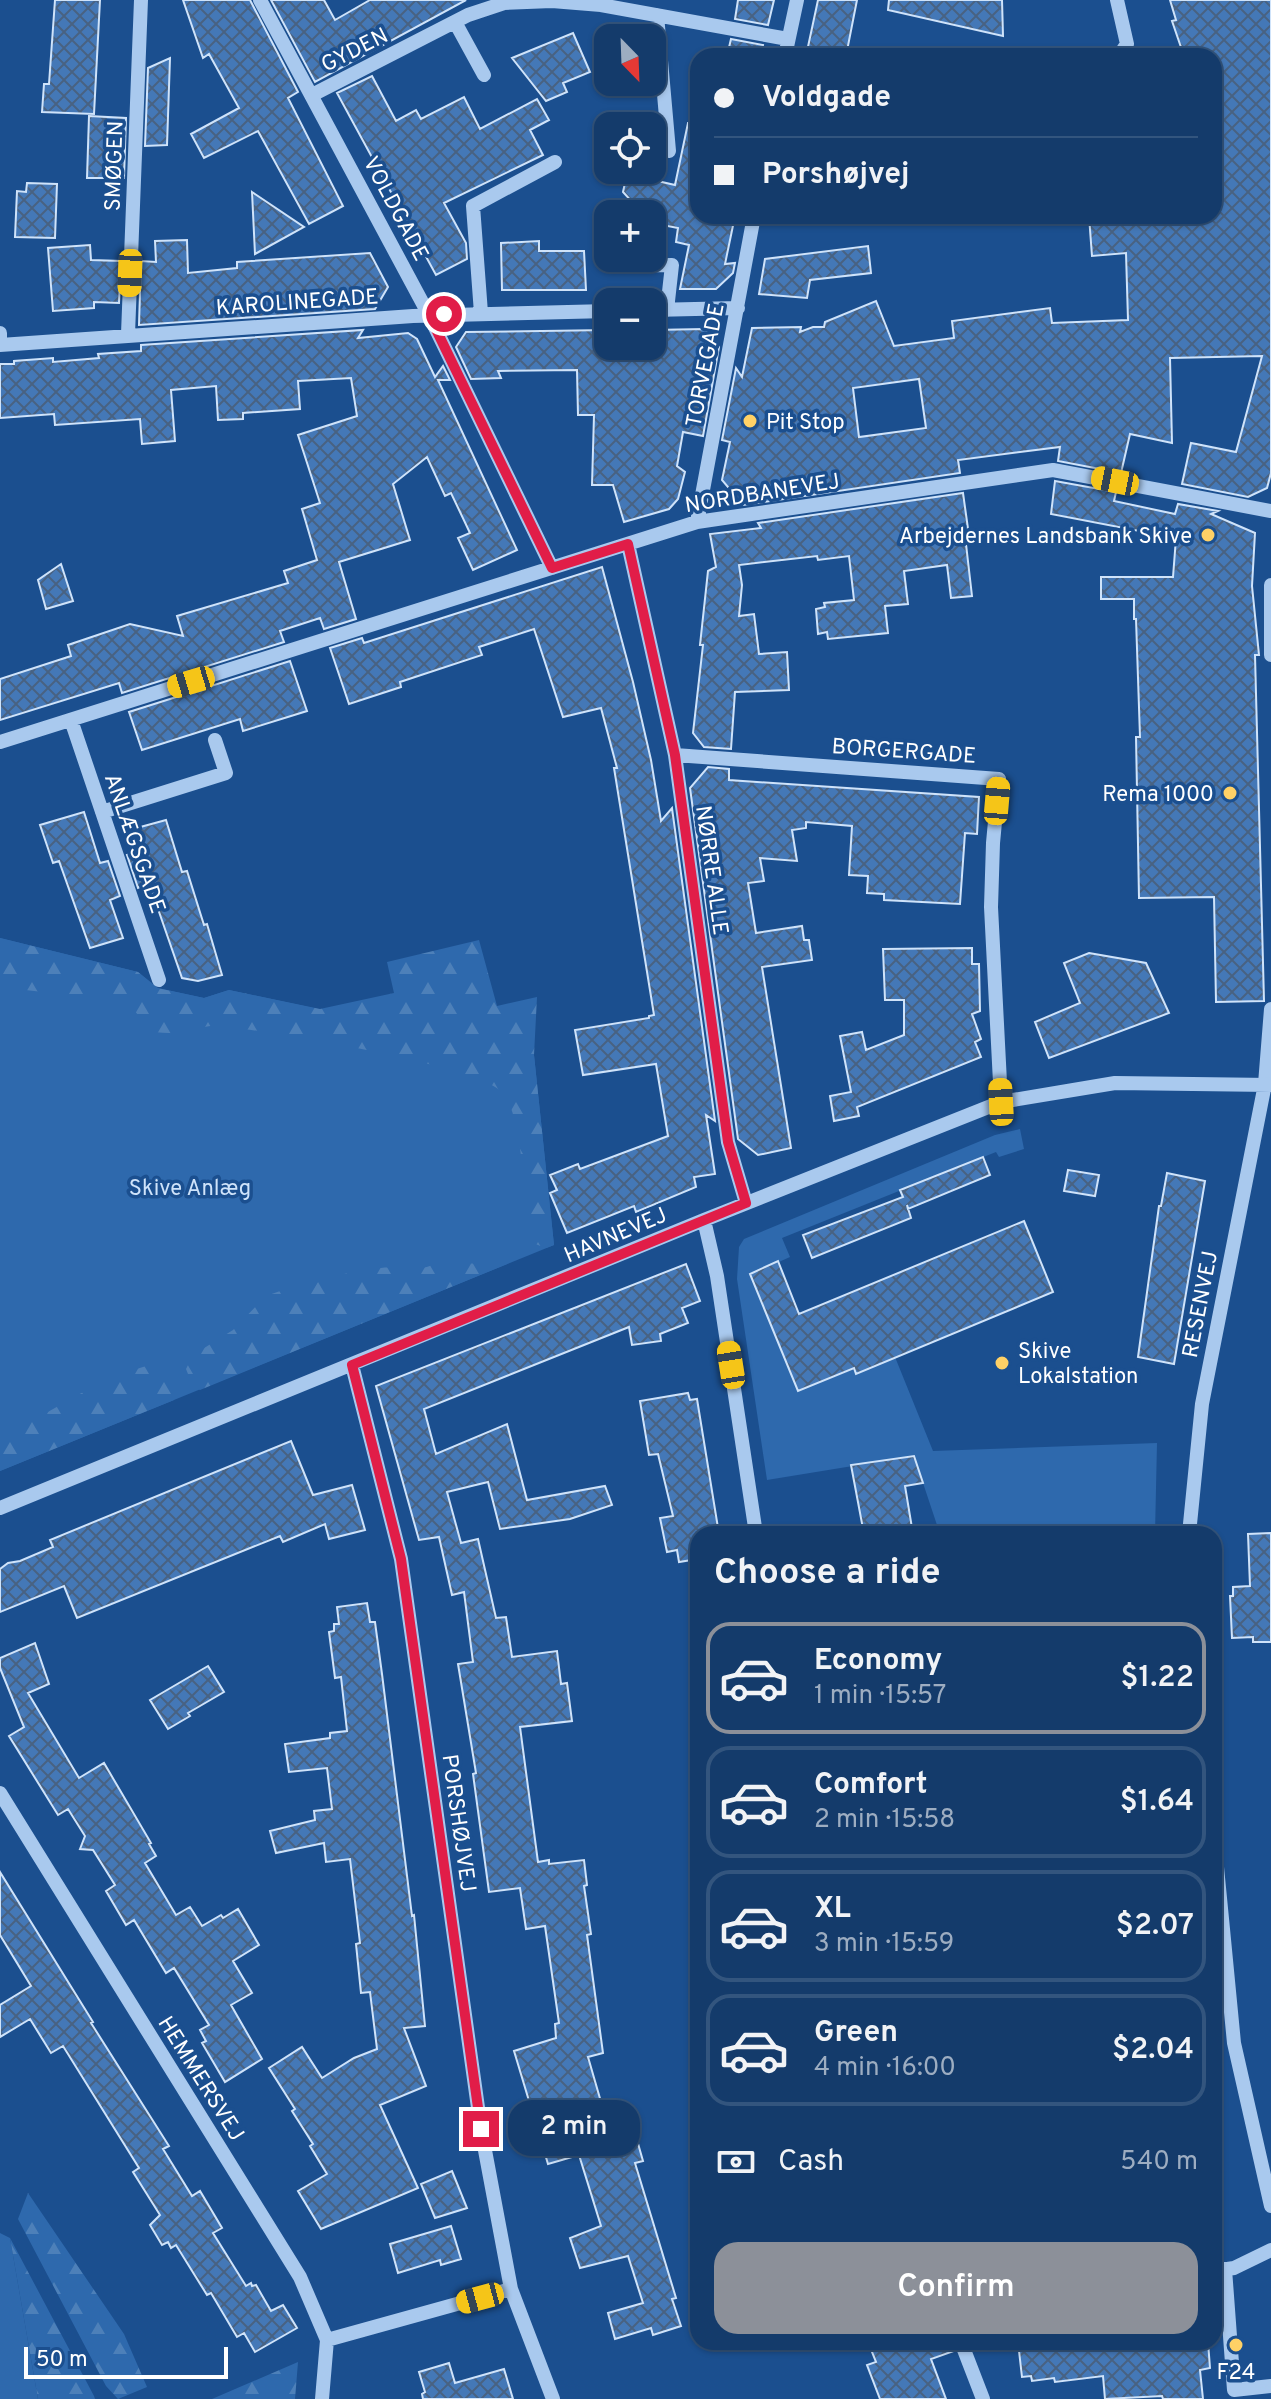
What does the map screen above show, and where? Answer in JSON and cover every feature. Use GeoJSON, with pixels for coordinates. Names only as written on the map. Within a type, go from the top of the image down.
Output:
{"type":"FeatureCollection","features":[{"type":"Feature","properties":{"kind":"street","name":"SMØGEN"},"geometry":{"type":"LineString","coordinates":[[128,334],[141,0]]}},
{"type":"Feature","properties":{"kind":"street","name":"VOLDGADE"},"geometry":{"type":"LineString","coordinates":[[260,0],[429,315],[552,568]]}},
{"type":"Feature","properties":{"kind":"street"},"geometry":{"type":"LineString","coordinates":[[786,48],[797,0]]}},
{"type":"Feature","properties":{"kind":"street"},"geometry":{"type":"LineString","coordinates":[[1117,0],[1127,44],[1124,48]]}},
{"type":"Feature","properties":{"kind":"street","name":"GYDEN"},"geometry":{"type":"LineString","coordinates":[[312,95],[455,22],[504,3],[552,1],[601,5],[788,39]]}},
{"type":"Feature","properties":{"kind":"street"},"geometry":{"type":"LineString","coordinates":[[657,15],[669,151]]}},
{"type":"Feature","properties":{"kind":"street"},"geometry":{"type":"LineString","coordinates":[[455,22],[484,75]]}},
{"type":"Feature","properties":{"kind":"street"},"geometry":{"type":"LineString","coordinates":[[481,313],[473,206],[555,162]]}},
{"type":"Feature","properties":{"kind":"street","name":"TORVEGADE"},"geometry":{"type":"LineString","coordinates":[[697,522],[753,224]]}},
{"type":"Feature","properties":{"kind":"street"},"geometry":{"type":"LineString","coordinates":[[666,265],[672,265],[666,288]]}},
{"type":"Feature","properties":{"kind":"street"},"geometry":{"type":"LineString","coordinates":[[666,310],[738,308]]}},
{"type":"Feature","properties":{"kind":"street","name":"KAROLINEGADE"},"geometry":{"type":"LineString","coordinates":[[0,333],[0,345],[429,315],[594,311]]}},
{"type":"Feature","properties":{"kind":"street","name":"NORDBANEVEJ"},"geometry":{"type":"LineString","coordinates":[[0,742],[697,522],[1053,470],[1271,511]]}},
{"type":"Feature","properties":{"kind":"street","name":"NØRRE ALLE"},"geometry":{"type":"LineString","coordinates":[[628,544],[675,755],[728,1142],[746,1203]]}},
{"type":"Feature","properties":{"kind":"street"},"geometry":{"type":"LineString","coordinates":[[1271,585],[1271,655]]}},
{"type":"Feature","properties":{"kind":"street","name":"ANLÆGSGADE"},"geometry":{"type":"LineString","coordinates":[[71,720],[159,980]]}},
{"type":"Feature","properties":{"kind":"street"},"geometry":{"type":"LineString","coordinates":[[102,812],[226,773],[215,740]]}},
{"type":"Feature","properties":{"kind":"street","name":"BORGERGADE"},"geometry":{"type":"LineString","coordinates":[[675,755],[999,779],[991,907],[1001,1102]]}},
{"type":"Feature","properties":{"kind":"street","name":"RESENVEJ"},"geometry":{"type":"LineString","coordinates":[[1190,1526],[1202,1404],[1268,1084],[1271,1009]]}},
{"type":"Feature","properties":{"kind":"street","name":"HAVNEVEJ"},"geometry":{"type":"LineString","coordinates":[[0,1508],[1001,1102],[1115,1083],[1268,1084]]}},
{"type":"Feature","properties":{"kind":"street"},"geometry":{"type":"LineString","coordinates":[[704,1220],[717,1276],[755,1526]]}},
{"type":"Feature","properties":{"kind":"street","name":"PORSHØJVEJ"},"geometry":{"type":"LineString","coordinates":[[352,1365],[401,1559],[478,2113],[511,2289],[553,2399]]}},
{"type":"Feature","properties":{"kind":"street","name":"HEMMERSVEJ"},"geometry":{"type":"LineString","coordinates":[[0,1793],[300,2277],[327,2340],[322,2399]]}},
{"type":"Feature","properties":{"kind":"street"},"geometry":{"type":"LineString","coordinates":[[1222,1919],[1234,2043],[1271,2206]]}},
{"type":"Feature","properties":{"kind":"street"},"geometry":{"type":"LineString","coordinates":[[1222,2270],[1234,2268],[1271,2250]]}},
{"type":"Feature","properties":{"kind":"street"},"geometry":{"type":"LineString","coordinates":[[327,2340],[511,2289]]}},
{"type":"Feature","properties":{"kind":"street"},"geometry":{"type":"LineString","coordinates":[[1222,2294],[1234,2390],[1271,2386]]}},
{"type":"Feature","properties":{"kind":"street"},"geometry":{"type":"LineString","coordinates":[[964,2350],[983,2399]]}},
{"type":"Feature","properties":{"kind":"green space","name":"Skive Anlæg"},"geometry":{"type":"Polygon","coordinates":[[[0,938],[138,972],[158,988],[204,998],[229,990],[534,1055],[554,1245],[0,1471],[0,938]]]}},
{"type":"Feature","properties":{"kind":"green space"},"geometry":{"type":"Polygon","coordinates":[[[0,938],[138,972],[157,988],[204,998],[229,990],[320,1009],[394,993],[387,962],[479,940],[497,1006],[537,997],[534,1055],[554,1245],[546,1248],[527,1237],[522,1162],[513,1114],[502,1092],[484,1082],[412,1060],[277,1034],[213,1026],[183,1033],[151,1032],[128,1002],[0,987],[0,938]]]}},
{"type":"Feature","properties":{"kind":"green space"},"geometry":{"type":"Polygon","coordinates":[[[1020,1129],[1024,1149],[999,1157],[996,1152],[782,1238],[790,1257],[750,1275],[798,1391],[895,1357],[933,1451],[1157,1443],[1155,1526],[937,1526],[914,1456],[767,1480],[737,1279],[739,1247],[744,1239],[995,1135],[1020,1129]]]}},
{"type":"Feature","properties":{"kind":"green space"},"geometry":{"type":"Polygon","coordinates":[[[436,1263],[507,1264],[200,1390],[192,1384],[186,1369],[193,1355],[233,1330],[266,1296],[283,1290],[293,1297],[312,1291],[319,1280],[357,1271],[423,1268],[436,1263]]]}},
{"type":"Feature","properties":{"kind":"green space"},"geometry":{"type":"Polygon","coordinates":[[[156,1364],[172,1376],[178,1390],[174,1400],[0,1471],[0,1430],[29,1422],[114,1378],[156,1364]]]}},
{"type":"Feature","properties":{"kind":"green space"},"geometry":{"type":"Polygon","coordinates":[[[28,2193],[124,2334],[147,2387],[118,2399],[106,2386],[18,2219],[28,2193]]]}},
{"type":"Feature","properties":{"kind":"green space"},"geometry":{"type":"Polygon","coordinates":[[[0,2233],[10,2238],[38,2399],[0,2399],[0,2233]]]}},
{"type":"Feature","properties":{"kind":"green space"},"geometry":{"type":"Polygon","coordinates":[[[10,2238],[94,2396],[95,2399],[38,2399],[10,2238]]]}},
{"type":"Feature","properties":{"kind":"green space"},"geometry":{"type":"Polygon","coordinates":[[[298,2362],[295,2399],[212,2399],[298,2362]]]}},
{"type":"Feature","properties":{"kind":"building"},"geometry":{"type":"Polygon","coordinates":[[[55,0],[100,0],[94,114],[42,112],[44,84],[49,84],[55,0]]]}},
{"type":"Feature","properties":{"kind":"building"},"geometry":{"type":"Polygon","coordinates":[[[183,0],[250,0],[298,92],[288,98],[343,206],[309,224],[258,131],[204,158],[191,134],[239,108],[209,54],[203,58],[183,0]]]}},
{"type":"Feature","properties":{"kind":"building"},"geometry":{"type":"Polygon","coordinates":[[[271,0],[324,0],[335,20],[370,0],[466,0],[315,82],[271,0]]]}},
{"type":"Feature","properties":{"kind":"building"},"geometry":{"type":"Polygon","coordinates":[[[738,0],[774,0],[768,25],[735,19],[738,0]]]}},
{"type":"Feature","properties":{"kind":"building"},"geometry":{"type":"Polygon","coordinates":[[[818,0],[857,0],[848,48],[808,48],[818,0]]]}},
{"type":"Feature","properties":{"kind":"building"},"geometry":{"type":"Polygon","coordinates":[[[889,0],[1002,0],[1003,36],[888,10],[889,0]]]}},
{"type":"Feature","properties":{"kind":"building"},"geometry":{"type":"Polygon","coordinates":[[[1170,0],[1271,0],[1271,473],[1267,488],[1248,497],[1182,484],[1191,443],[1236,452],[1262,356],[1170,358],[1172,443],[1130,434],[1121,473],[1058,461],[1060,447],[958,460],[960,473],[743,505],[722,480],[730,442],[722,440],[736,368],[742,377],[752,328],[801,327],[800,332],[824,327],[825,322],[876,301],[894,346],[954,338],[952,321],[1050,308],[1052,323],[1128,320],[1126,253],[1092,256],[1090,224],[1222,224],[1222,48],[1181,48],[1172,21],[1176,20],[1170,0]],[[919,379],[853,388],[859,437],[926,428],[919,379]]]}},
{"type":"Feature","properties":{"kind":"building"},"geometry":{"type":"Polygon","coordinates":[[[573,33],[590,72],[563,83],[567,92],[546,101],[512,58],[573,33]]]}},
{"type":"Feature","properties":{"kind":"building"},"geometry":{"type":"Polygon","coordinates":[[[731,39],[763,45],[762,48],[729,48],[731,39]]]}},
{"type":"Feature","properties":{"kind":"building"},"geometry":{"type":"Polygon","coordinates":[[[170,58],[167,145],[145,146],[148,68],[170,58]]]}},
{"type":"Feature","properties":{"kind":"building"},"geometry":{"type":"Polygon","coordinates":[[[372,76],[396,121],[416,110],[421,119],[464,97],[480,129],[537,99],[549,120],[530,130],[543,155],[444,203],[466,243],[467,259],[436,275],[337,93],[372,76]]]}},
{"type":"Feature","properties":{"kind":"building"},"geometry":{"type":"Polygon","coordinates":[[[89,116],[126,118],[124,178],[87,178],[89,116]]]}},
{"type":"Feature","properties":{"kind":"building"},"geometry":{"type":"Polygon","coordinates":[[[690,123],[690,224],[733,224],[725,264],[735,263],[733,273],[716,289],[680,289],[689,245],[676,242],[678,228],[666,226],[666,200],[630,200],[623,192],[625,184],[675,185],[690,123]]]}},
{"type":"Feature","properties":{"kind":"building"},"geometry":{"type":"Polygon","coordinates":[[[27,183],[57,184],[55,238],[15,237],[17,191],[26,192],[27,183]]]}},
{"type":"Feature","properties":{"kind":"building"},"geometry":{"type":"Polygon","coordinates":[[[252,192],[304,227],[255,254],[252,192]]]}},
{"type":"Feature","properties":{"kind":"building"},"geometry":{"type":"Polygon","coordinates":[[[187,240],[188,273],[237,268],[237,262],[370,253],[388,287],[375,309],[139,325],[141,261],[156,262],[155,241],[187,240]]]}},
{"type":"Feature","properties":{"kind":"building"},"geometry":{"type":"Polygon","coordinates":[[[539,241],[539,251],[584,251],[586,290],[502,290],[501,243],[539,241]]]}},
{"type":"Feature","properties":{"kind":"building"},"geometry":{"type":"Polygon","coordinates":[[[90,245],[91,260],[121,261],[119,303],[94,302],[94,308],[53,311],[48,248],[90,245]]]}},
{"type":"Feature","properties":{"kind":"building"},"geometry":{"type":"Polygon","coordinates":[[[868,246],[871,273],[810,280],[807,298],[759,294],[765,259],[868,246]]]}},
{"type":"Feature","properties":{"kind":"building"},"geometry":{"type":"Polygon","coordinates":[[[705,329],[719,347],[703,436],[683,432],[677,466],[685,472],[678,499],[669,509],[624,522],[613,485],[592,485],[594,415],[578,415],[577,370],[498,371],[501,378],[471,379],[456,347],[466,332],[594,330],[594,360],[666,360],[666,330],[705,329]]]}},
{"type":"Feature","properties":{"kind":"building"},"geometry":{"type":"Polygon","coordinates":[[[363,330],[358,338],[408,333],[417,339],[435,377],[443,366],[450,380],[438,380],[517,550],[473,570],[458,538],[470,533],[451,493],[445,496],[427,457],[393,484],[410,540],[339,562],[356,619],[324,629],[320,618],[280,631],[284,642],[122,693],[119,683],[0,720],[0,679],[71,656],[68,645],[130,624],[183,636],[177,616],[288,583],[284,571],[317,560],[302,509],[320,503],[298,435],[357,416],[351,378],[298,381],[300,409],[243,413],[243,419],[218,420],[216,386],[171,390],[175,441],[142,444],[140,419],[55,425],[54,414],[0,418],[0,364],[53,358],[53,362],[99,358],[98,354],[141,351],[141,345],[363,330]]]}},
{"type":"Feature","properties":{"kind":"building"},"geometry":{"type":"Polygon","coordinates":[[[1055,481],[1116,492],[1114,501],[1175,514],[1178,504],[1218,511],[1211,514],[1255,533],[1252,586],[1259,655],[1255,655],[1264,1001],[1216,1002],[1214,897],[1139,898],[1136,737],[1140,737],[1134,599],[1101,599],[1101,577],[1173,577],[1176,538],[1051,514],[1055,481]]]}},
{"type":"Feature","properties":{"kind":"building"},"geometry":{"type":"Polygon","coordinates":[[[963,493],[970,543],[966,544],[972,596],[951,598],[947,565],[904,571],[908,604],[885,606],[888,633],[828,639],[827,632],[818,634],[816,609],[825,607],[824,603],[854,600],[849,556],[818,560],[817,556],[739,565],[742,585],[739,616],[754,614],[759,654],[787,652],[789,690],[735,692],[731,749],[704,747],[693,733],[708,571],[716,567],[710,534],[761,528],[758,523],[963,493]]]}},
{"type":"Feature","properties":{"kind":"building"},"geometry":{"type":"Polygon","coordinates":[[[61,564],[73,601],[46,609],[38,580],[61,564]]]}},
{"type":"Feature","properties":{"kind":"building"},"geometry":{"type":"Polygon","coordinates":[[[602,567],[633,682],[661,821],[672,808],[715,1121],[706,1115],[715,1174],[694,1177],[696,1187],[636,1212],[634,1206],[567,1233],[550,1193],[557,1190],[550,1175],[578,1164],[580,1169],[668,1136],[656,1064],[583,1075],[575,1030],[654,1015],[614,768],[617,768],[601,708],[563,717],[534,629],[479,647],[482,655],[400,682],[401,687],[349,704],[330,648],[362,638],[364,643],[602,567]]]}},
{"type":"Feature","properties":{"kind":"building"},"geometry":{"type":"Polygon","coordinates":[[[290,661],[307,711],[243,731],[240,719],[142,750],[129,712],[290,661]]]}},
{"type":"Feature","properties":{"kind":"building"},"geometry":{"type":"Polygon","coordinates":[[[708,767],[729,769],[729,780],[979,797],[977,834],[965,833],[960,904],[884,900],[884,894],[867,893],[868,876],[849,875],[852,826],[806,822],[806,828],[792,830],[797,861],[760,858],[764,881],[748,883],[756,933],[802,926],[804,940],[809,940],[812,960],[762,967],[791,1148],[758,1155],[738,1139],[690,788],[708,767]]]}},
{"type":"Feature","properties":{"kind":"building"},"geometry":{"type":"Polygon","coordinates":[[[84,812],[100,863],[108,861],[120,896],[110,900],[123,938],[90,948],[59,861],[53,863],[40,825],[84,812]]]}},
{"type":"Feature","properties":{"kind":"building"},"geometry":{"type":"Polygon","coordinates":[[[166,820],[182,872],[187,871],[204,925],[207,924],[222,975],[198,981],[182,978],[149,883],[138,888],[127,855],[140,851],[133,829],[166,820]]]}},
{"type":"Feature","properties":{"kind":"building"},"geometry":{"type":"Polygon","coordinates":[[[972,948],[972,964],[979,964],[980,1011],[972,1014],[981,1039],[975,1042],[981,1057],[857,1107],[859,1116],[834,1121],[830,1096],[851,1092],[840,1036],[862,1032],[866,1050],[904,1035],[904,1000],[885,1000],[883,949],[972,948]]]}},
{"type":"Feature","properties":{"kind":"building"},"geometry":{"type":"Polygon","coordinates":[[[1089,953],[1146,963],[1169,1013],[1049,1058],[1035,1022],[1080,1003],[1064,963],[1089,953]]]}},
{"type":"Feature","properties":{"kind":"building"},"geometry":{"type":"Polygon","coordinates":[[[983,1157],[990,1175],[908,1209],[911,1218],[812,1258],[803,1235],[903,1197],[900,1190],[983,1157]]]}},
{"type":"Feature","properties":{"kind":"building"},"geometry":{"type":"Polygon","coordinates":[[[1068,1170],[1099,1175],[1095,1196],[1064,1191],[1068,1170]]]}},
{"type":"Feature","properties":{"kind":"building"},"geometry":{"type":"Polygon","coordinates":[[[1167,1173],[1205,1181],[1174,1364],[1138,1357],[1159,1206],[1167,1173]]]}},
{"type":"Feature","properties":{"kind":"building"},"geometry":{"type":"Polygon","coordinates":[[[1024,1221],[1053,1292],[856,1374],[854,1368],[798,1391],[750,1274],[778,1261],[799,1314],[1024,1221]]]}},
{"type":"Feature","properties":{"kind":"building"},"geometry":{"type":"Polygon","coordinates":[[[686,1264],[700,1301],[682,1308],[688,1323],[660,1334],[661,1341],[632,1345],[629,1327],[424,1409],[436,1454],[507,1424],[527,1500],[605,1486],[612,1505],[570,1519],[500,1529],[488,1482],[447,1492],[461,1543],[478,1539],[496,1618],[506,1617],[512,1657],[557,1651],[561,1684],[567,1683],[572,1721],[520,1727],[538,1862],[549,1860],[549,1864],[584,1860],[587,1885],[584,1886],[591,1934],[587,1935],[603,2053],[588,2057],[610,2133],[633,2126],[643,2161],[635,2163],[676,2298],[672,2299],[681,2326],[653,2335],[651,2328],[615,2339],[608,2313],[643,2303],[628,2256],[580,2268],[570,2238],[601,2226],[579,2155],[548,2164],[514,2051],[556,2038],[555,2024],[559,2023],[545,1926],[526,1929],[520,1888],[489,1892],[473,1774],[476,1773],[458,1664],[473,1662],[464,1592],[452,1595],[439,1537],[419,1540],[376,1386],[686,1264]]]}},
{"type":"Feature","properties":{"kind":"building"},"geometry":{"type":"Polygon","coordinates":[[[688,1393],[690,1400],[697,1399],[718,1526],[690,1526],[690,1560],[679,1562],[677,1550],[667,1552],[660,1518],[673,1516],[658,1454],[649,1455],[640,1401],[688,1393]]]}},
{"type":"Feature","properties":{"kind":"building"},"geometry":{"type":"Polygon","coordinates":[[[291,1441],[313,1495],[352,1485],[365,1530],[329,1539],[325,1524],[283,1542],[280,1536],[77,1618],[64,1586],[0,1612],[0,1569],[8,1563],[53,1547],[50,1540],[291,1441]]]}},
{"type":"Feature","properties":{"kind":"building"},"geometry":{"type":"Polygon","coordinates":[[[914,1456],[923,1483],[905,1486],[912,1526],[862,1526],[851,1465],[914,1456]]]}},
{"type":"Feature","properties":{"kind":"building"},"geometry":{"type":"Polygon","coordinates":[[[1271,1533],[1271,1642],[1253,1642],[1253,1637],[1232,1638],[1230,1596],[1233,1596],[1233,1587],[1250,1586],[1248,1534],[1271,1533]]]}},
{"type":"Feature","properties":{"kind":"building"},"geometry":{"type":"Polygon","coordinates":[[[367,1603],[370,1622],[375,1622],[414,1915],[425,2026],[404,2028],[426,2086],[380,2105],[418,2188],[321,2229],[298,2191],[327,2174],[292,2111],[295,2109],[269,2068],[302,2047],[322,2078],[354,2058],[377,2049],[370,1992],[361,1993],[356,1944],[360,1943],[350,1859],[326,1862],[324,1843],[276,1853],[270,1831],[315,1820],[314,1811],[332,1809],[327,1768],[289,1772],[285,1744],[330,1738],[330,1733],[347,1731],[341,1677],[335,1678],[329,1632],[334,1631],[334,1624],[339,1624],[337,1607],[367,1603]]]}},
{"type":"Feature","properties":{"kind":"building"},"geometry":{"type":"Polygon","coordinates":[[[35,1643],[49,1684],[28,1693],[79,1778],[104,1763],[151,1843],[156,1856],[145,1863],[176,1915],[190,1907],[202,1926],[238,1909],[259,1945],[233,1961],[252,1993],[231,2005],[262,2059],[225,2082],[202,2043],[206,2041],[200,2030],[209,2025],[174,1968],[166,1973],[134,1920],[126,1925],[106,1891],[115,1885],[93,1850],[80,1849],[85,1836],[68,1809],[58,1815],[9,1736],[24,1727],[0,1668],[0,1658],[35,1643]]]}},
{"type":"Feature","properties":{"kind":"building"},"geometry":{"type":"Polygon","coordinates":[[[208,1666],[224,1692],[168,1729],[150,1700],[208,1666]]]}},
{"type":"Feature","properties":{"kind":"building"},"geometry":{"type":"Polygon","coordinates":[[[0,1872],[169,2146],[163,2149],[192,2196],[200,2191],[222,2228],[213,2233],[246,2286],[251,2283],[252,2286],[256,2285],[271,2311],[283,2305],[297,2328],[255,2352],[244,2333],[237,2337],[211,2293],[207,2295],[176,2245],[171,2248],[168,2242],[162,2245],[150,2225],[160,2215],[133,2172],[139,2168],[63,2046],[51,2053],[30,2019],[0,2037],[0,2005],[31,1986],[0,1935],[0,1872]]]}},
{"type":"Feature","properties":{"kind":"building"},"geometry":{"type":"Polygon","coordinates":[[[452,2171],[467,2208],[435,2218],[421,2184],[452,2171]]]}},
{"type":"Feature","properties":{"kind":"building"},"geometry":{"type":"Polygon","coordinates":[[[451,2226],[461,2259],[441,2265],[440,2260],[398,2273],[390,2244],[451,2226]]]}},
{"type":"Feature","properties":{"kind":"building"},"geometry":{"type":"Polygon","coordinates":[[[871,2350],[954,2350],[931,2359],[946,2399],[880,2399],[867,2365],[876,2362],[871,2350]]]}},
{"type":"Feature","properties":{"kind":"building"},"geometry":{"type":"Polygon","coordinates":[[[1019,2350],[1209,2350],[1210,2368],[1200,2370],[1203,2399],[1163,2399],[1162,2396],[1105,2399],[1103,2376],[1055,2382],[1054,2378],[1032,2381],[1031,2376],[1022,2377],[1019,2350]]]}},
{"type":"Feature","properties":{"kind":"building"},"geometry":{"type":"Polygon","coordinates":[[[449,2363],[455,2383],[504,2369],[513,2399],[423,2399],[425,2392],[419,2372],[449,2363]]]}},
{"type":"Feature","properties":{"kind":"place","name":"Pit Stop"},"geometry":{"type":"Point","coordinates":[750,421]}},
{"type":"Feature","properties":{"kind":"place","name":"Arbejdernes Landsbank Skive"},"geometry":{"type":"Point","coordinates":[1208,535]}},
{"type":"Feature","properties":{"kind":"place","name":"Rema 1000"},"geometry":{"type":"Point","coordinates":[1230,793]}},
{"type":"Feature","properties":{"kind":"place","name":"Skive Lokalstation"},"geometry":{"type":"Point","coordinates":[1002,1363]}},
{"type":"Feature","properties":{"kind":"place","name":"F24"},"geometry":{"type":"Point","coordinates":[1236,2345]}},
{"type":"Feature","properties":{"kind":"route"},"geometry":{"type":"LineString","coordinates":[[444,314],[429,315],[552,568],[628,544],[675,755],[728,1142],[746,1203],[352,1365],[401,1559],[481,2129]]}}]}
